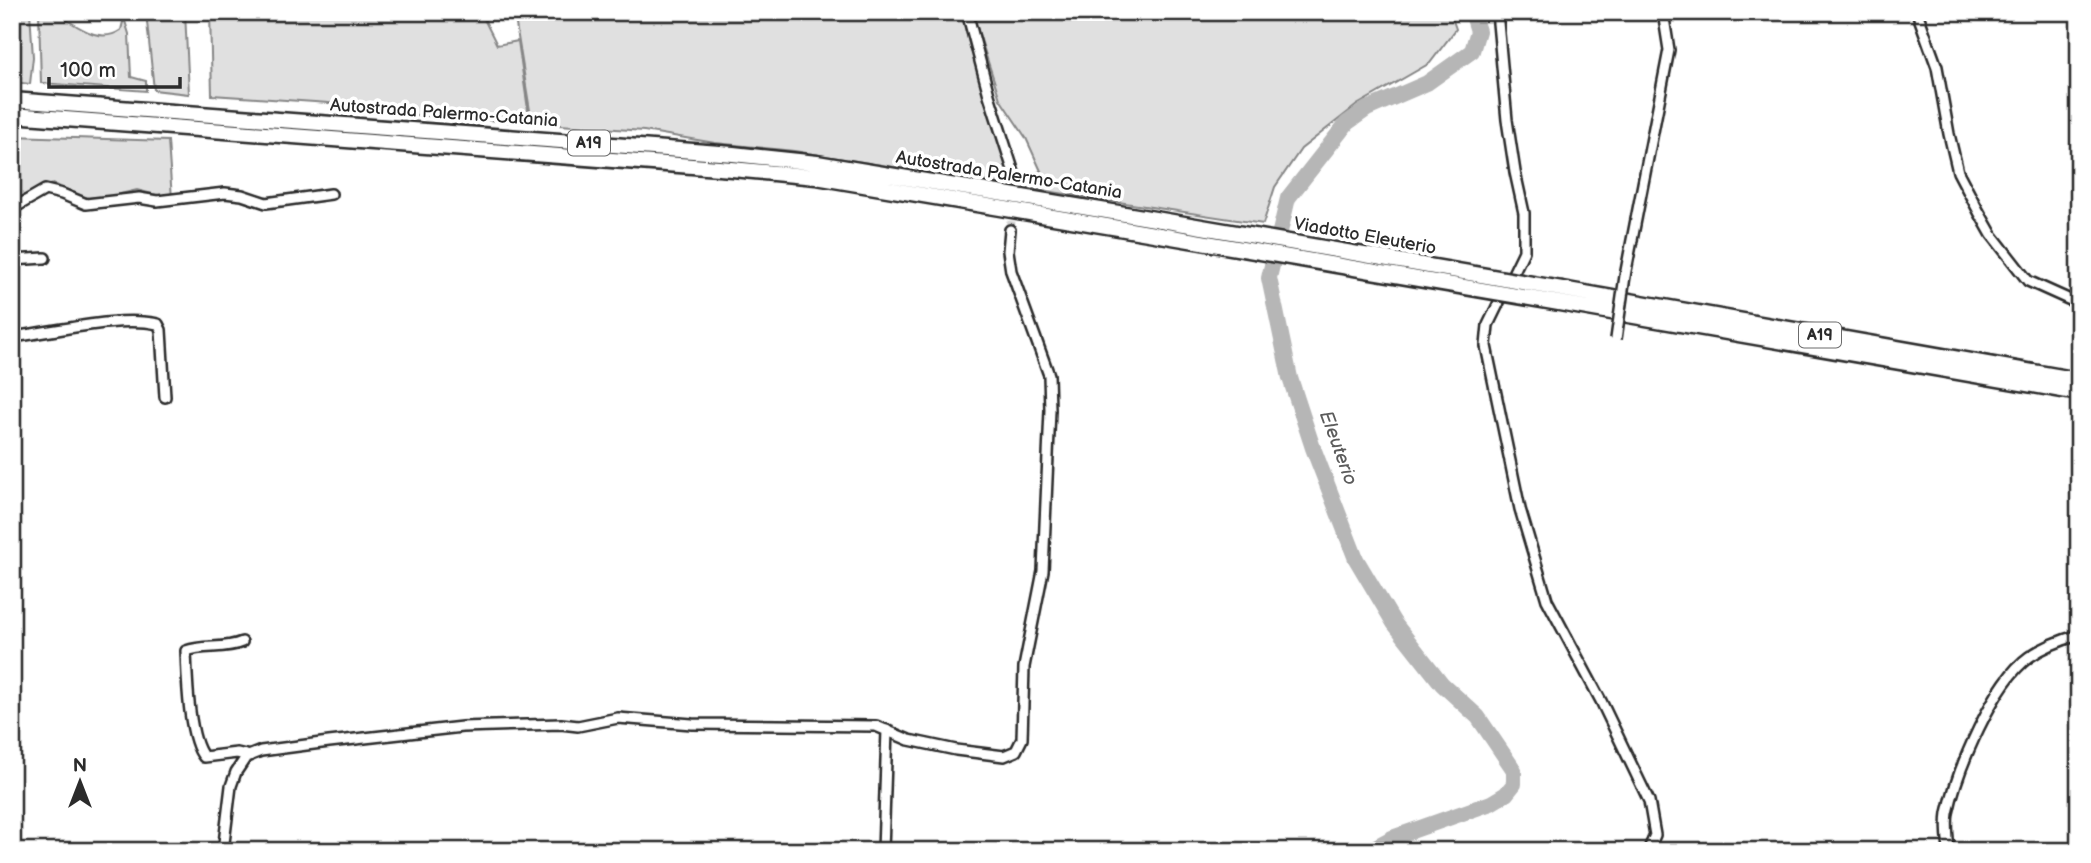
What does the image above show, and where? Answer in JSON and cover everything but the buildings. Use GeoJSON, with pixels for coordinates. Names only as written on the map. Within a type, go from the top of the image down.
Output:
{"type":"FeatureCollection","features":[{"type":"Feature","properties":{"kind":"highway","name":"Autostrada Palermo-Catania"},"geometry":{"type":"LineString","coordinates":[[12,100],[745,155],[817,163],[1161,228]]}},
{"type":"Feature","properties":{"kind":"highway","name":"Autostrada Palermo-Catania"},"geometry":{"type":"LineString","coordinates":[[12,115],[768,172],[1161,228]]}},
{"type":"Feature","properties":{"kind":"highway","name":"Viadotto Eleuterio"},"geometry":{"type":"LineString","coordinates":[[1161,228],[1561,296]]}},
{"type":"Feature","properties":{"kind":"highway","name":"A19"},"geometry":{"type":"LineString","coordinates":[[1561,296],[2079,380]]}},
{"type":"Feature","properties":{"kind":"highway","name":"A19"},"geometry":{"type":"LineString","coordinates":[[1561,296],[2079,393]]}},
{"type":"Feature","properties":{"kind":"street"},"geometry":{"type":"LineString","coordinates":[[967,12],[989,95],[1016,179]]}},
{"type":"Feature","properties":{"kind":"street"},"geometry":{"type":"LineString","coordinates":[[1497,12],[1507,120],[1524,213],[1524,251],[1488,325],[1486,345],[1520,509],[1547,600],[1601,701],[1648,801],[1655,835],[1648,851]]}},
{"type":"Feature","properties":{"kind":"street"},"geometry":{"type":"LineString","coordinates":[[1616,339],[1625,276],[1669,50],[1663,12]]}},
{"type":"Feature","properties":{"kind":"street"},"geometry":{"type":"LineString","coordinates":[[1917,12],[1937,67],[1958,172],[1979,212],[1992,235],[2028,281],[2079,304]]}},
{"type":"Feature","properties":{"kind":"street"},"geometry":{"type":"LineString","coordinates":[[12,208],[45,190],[86,204],[139,198],[146,201],[197,198],[225,193],[266,203],[331,194]]}},
{"type":"Feature","properties":{"kind":"street"},"geometry":{"type":"LineString","coordinates":[[223,851],[231,786],[236,772],[246,757],[261,751],[462,727],[561,724],[578,726],[618,718],[692,724],[876,726],[909,740],[930,744],[1004,756],[1016,751],[1022,739],[1024,667],[1043,570],[1051,410],[1049,375],[1011,271],[1008,251],[1010,230]]}},
{"type":"Feature","properties":{"kind":"street"},"geometry":{"type":"LineString","coordinates":[[12,260],[45,258]]}},
{"type":"Feature","properties":{"kind":"street"},"geometry":{"type":"LineString","coordinates":[[12,337],[123,321],[158,324],[161,330],[165,402]]}},
{"type":"Feature","properties":{"kind":"street"},"geometry":{"type":"LineString","coordinates":[[1949,851],[1948,816],[1955,786],[1991,702],[2009,676],[2028,657],[2051,643],[2079,635]]}},
{"type":"Feature","properties":{"kind":"street"},"geometry":{"type":"LineString","coordinates":[[242,642],[186,650],[188,688],[199,752],[204,757],[237,753],[250,756]]}},
{"type":"Feature","properties":{"kind":"street"},"geometry":{"type":"LineString","coordinates":[[883,851],[887,730]]}},
{"type":"Feature","properties":{"kind":"shaded area"},"geometry":{"type":"Polygon","coordinates":[[[12,12],[30,12],[33,57],[30,84],[12,82],[12,12]]]}},
{"type":"Feature","properties":{"kind":"shaded area"},"geometry":{"type":"Polygon","coordinates":[[[39,12],[66,12],[67,20],[86,31],[100,35],[114,34],[121,30],[124,18],[129,34],[131,77],[146,81],[146,91],[41,83],[39,12]]]}},
{"type":"Feature","properties":{"kind":"shaded area"},"geometry":{"type":"Polygon","coordinates":[[[146,12],[185,12],[189,94],[154,90],[146,12]]]}},
{"type":"Feature","properties":{"kind":"shaded area"},"geometry":{"type":"Polygon","coordinates":[[[210,12],[503,12],[484,19],[497,45],[518,41],[530,123],[417,115],[329,103],[212,95],[210,12]]]}},
{"type":"Feature","properties":{"kind":"shaded area"},"geometry":{"type":"Polygon","coordinates":[[[514,12],[961,12],[971,51],[977,61],[981,86],[987,97],[1008,165],[1011,186],[794,151],[715,143],[644,131],[532,123],[514,12]]]}},
{"type":"Feature","properties":{"kind":"shaded area"},"geometry":{"type":"Polygon","coordinates":[[[972,12],[1450,12],[1456,29],[1430,63],[1357,105],[1301,149],[1275,187],[1263,224],[1026,188],[1024,177],[1041,171],[1026,138],[1000,99],[972,12]]]}},
{"type":"Feature","properties":{"kind":"shaded area"},"geometry":{"type":"Polygon","coordinates":[[[12,136],[168,141],[172,199],[137,190],[88,198],[53,184],[12,200],[12,136]]]}},
{"type":"Feature","properties":{"kind":"waterway","name":"Eleuterio"},"geometry":{"type":"LineString","coordinates":[[1372,851],[1392,838],[1491,803],[1506,794],[1514,784],[1514,770],[1478,717],[1442,684],[1394,623],[1356,559],[1313,448],[1290,378],[1269,278],[1288,198],[1347,123],[1367,109],[1427,83],[1472,51],[1478,31],[1472,12]]}},
{"type":"Feature","properties":{"kind":"tunnel"},"geometry":{"type":"LineString","coordinates":[[1010,230],[1016,179]]}}]}
